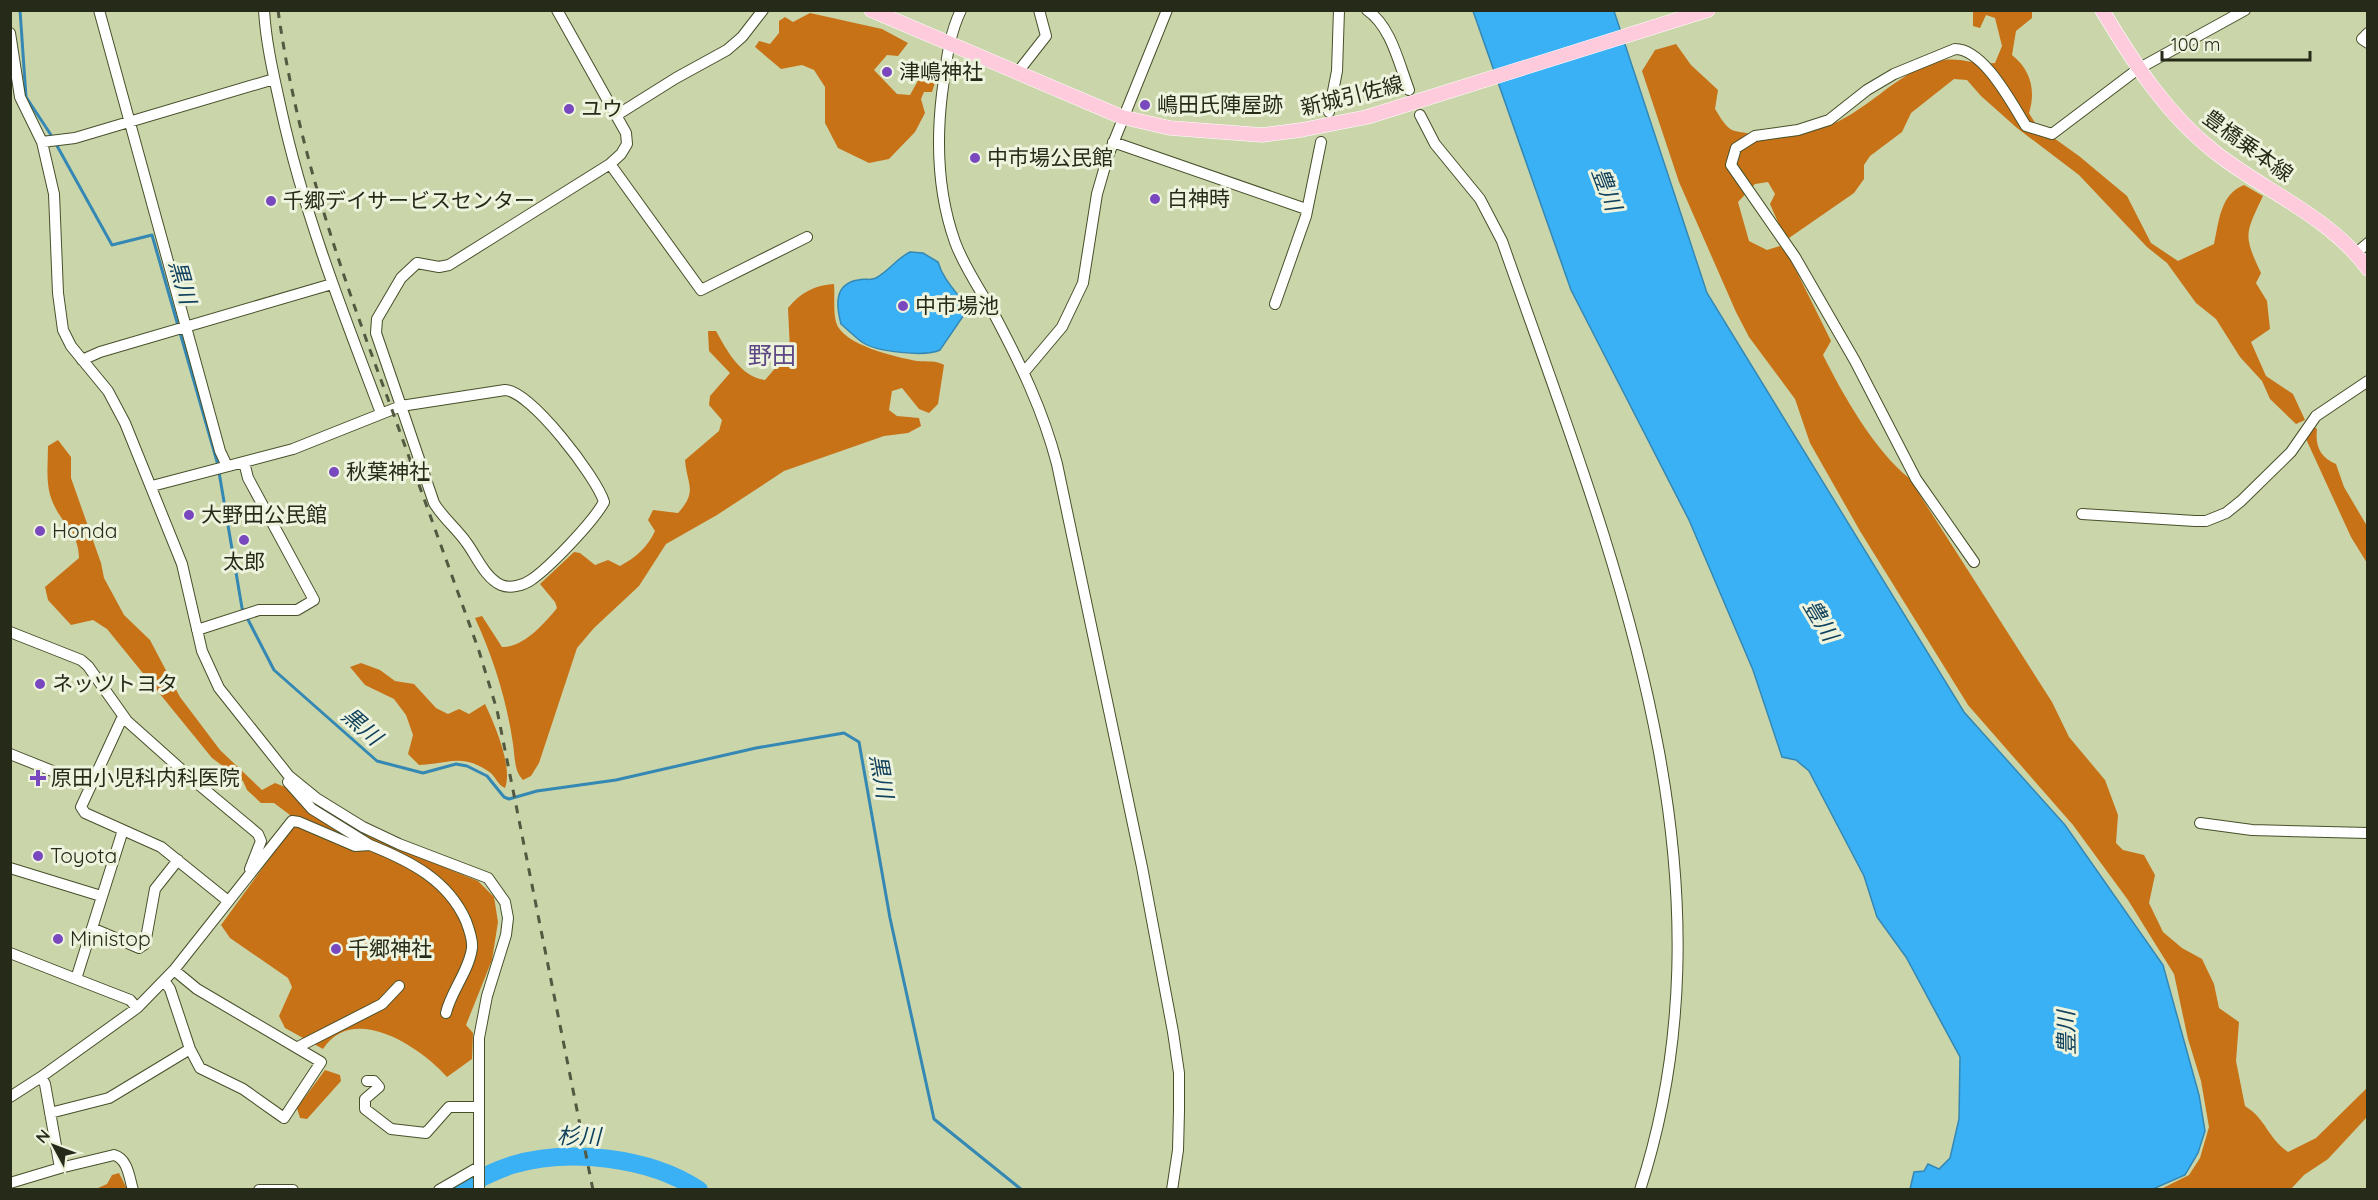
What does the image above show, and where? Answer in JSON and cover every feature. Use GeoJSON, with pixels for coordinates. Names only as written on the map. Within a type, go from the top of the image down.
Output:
{"type":"FeatureCollection","features":[{"type":"Feature","properties":{"kind":"main road","name":"新城引佐線"},"geometry":{"type":"LineString","coordinates":[[872,10],[1122,117],[1170,128],[1262,135],[1367,117],[1708,10]]}},
{"type":"Feature","properties":{"kind":"main road","name":"豊橋乗本線"},"geometry":{"type":"LineString","coordinates":[[2102,10],[2138,69],[2170,110],[2216,153],[2314,217],[2356,253],[2367,269]]}},
{"type":"Feature","properties":{"kind":"street"},"geometry":{"type":"LineString","coordinates":[[99,10],[226,466]]}},
{"type":"Feature","properties":{"kind":"street"},"geometry":{"type":"LineString","coordinates":[[264,10],[274,79],[292,159],[332,284],[381,413]]}},
{"type":"Feature","properties":{"kind":"street"},"geometry":{"type":"LineString","coordinates":[[152,486],[293,449],[401,406],[512,390],[539,411],[602,494],[604,502],[579,532],[530,581],[516,586],[502,586],[494,580],[434,503],[401,406],[376,333],[377,319],[409,269],[417,263],[449,265],[610,164],[621,154],[627,144],[626,134],[617,115],[557,10]]}},
{"type":"Feature","properties":{"kind":"street"},"geometry":{"type":"LineString","coordinates":[[617,115],[676,78],[727,50],[742,37],[762,10]]}},
{"type":"Feature","properties":{"kind":"street"},"geometry":{"type":"LineString","coordinates":[[961,10],[950,42],[940,110],[938,149],[942,190],[955,243],[1025,371],[1047,428],[1057,464],[1142,867],[1173,1032],[1179,1073],[1179,1111],[1178,1150],[1172,1190]]}},
{"type":"Feature","properties":{"kind":"street"},"geometry":{"type":"LineString","coordinates":[[1017,73],[1046,36],[1039,10]]}},
{"type":"Feature","properties":{"kind":"street"},"geometry":{"type":"LineString","coordinates":[[1025,371],[1062,327],[1083,283],[1097,194],[1122,117],[1167,10]]}},
{"type":"Feature","properties":{"kind":"street"},"geometry":{"type":"LineString","coordinates":[[1329,112],[1337,71],[1339,10]]}},
{"type":"Feature","properties":{"kind":"street"},"geometry":{"type":"LineString","coordinates":[[1366,10],[1378,19],[1387,33],[1409,90]]}},
{"type":"Feature","properties":{"kind":"street"},"geometry":{"type":"LineString","coordinates":[[1974,562],[1916,479],[1855,362],[1795,257],[1731,165],[1736,148],[1755,136],[1798,130],[1829,120],[1867,90],[1894,74],[1955,48],[1971,52],[1995,78],[2026,126],[2052,134],[2138,69],[2245,10]]}},
{"type":"Feature","properties":{"kind":"street"},"geometry":{"type":"LineString","coordinates":[[10,33],[20,98],[45,141],[54,194],[60,312],[63,330],[82,360],[108,391],[125,423],[182,564],[206,660],[225,699],[289,776],[331,809],[363,827],[431,857],[475,871],[495,885],[505,902],[508,918],[506,935],[480,1025],[477,1170],[479,1189]]}},
{"type":"Feature","properties":{"kind":"street"},"geometry":{"type":"LineString","coordinates":[[2367,33],[2362,39],[2367,43]]}},
{"type":"Feature","properties":{"kind":"street"},"geometry":{"type":"LineString","coordinates":[[45,141],[75,138],[129,120],[274,79]]}},
{"type":"Feature","properties":{"kind":"street"},"geometry":{"type":"LineString","coordinates":[[1420,115],[1435,144],[1480,199],[1502,240],[1608,548],[1639,654],[1658,740],[1674,852],[1679,920],[1677,985],[1671,1056],[1659,1120],[1640,1190]]}},
{"type":"Feature","properties":{"kind":"street"},"geometry":{"type":"LineString","coordinates":[[1113,142],[1306,209]]}},
{"type":"Feature","properties":{"kind":"street"},"geometry":{"type":"LineString","coordinates":[[1275,304],[1306,209],[1321,142]]}},
{"type":"Feature","properties":{"kind":"street"},"geometry":{"type":"LineString","coordinates":[[610,164],[701,290],[807,237]]}},
{"type":"Feature","properties":{"kind":"street"},"geometry":{"type":"LineString","coordinates":[[2356,253],[2367,243]]}},
{"type":"Feature","properties":{"kind":"street"},"geometry":{"type":"LineString","coordinates":[[82,360],[100,352],[332,284]]}},
{"type":"Feature","properties":{"kind":"street"},"geometry":{"type":"LineString","coordinates":[[2082,514],[2195,521],[2226,513],[2275,469],[2316,416],[2367,381]]}},
{"type":"Feature","properties":{"kind":"street"},"geometry":{"type":"LineString","coordinates":[[197,630],[245,614],[271,609],[297,610],[314,600],[248,478],[244,462]]}},
{"type":"Feature","properties":{"kind":"street"},"geometry":{"type":"LineString","coordinates":[[10,632],[81,660],[88,666],[123,717],[192,780],[258,834],[261,841],[249,872],[165,982],[137,1008],[10,1097]]}},
{"type":"Feature","properties":{"kind":"street"},"geometry":{"type":"LineString","coordinates":[[123,717],[81,807],[85,813],[161,847],[228,901]]}},
{"type":"Feature","properties":{"kind":"street"},"geometry":{"type":"LineString","coordinates":[[10,754],[90,786]]}},
{"type":"Feature","properties":{"kind":"street"},"geometry":{"type":"LineString","coordinates":[[289,776],[288,784],[312,809],[370,845],[407,860],[435,879],[459,906],[469,928],[472,948],[446,1013]]}},
{"type":"Feature","properties":{"kind":"street"},"geometry":{"type":"LineString","coordinates":[[249,872],[254,870],[292,822],[299,822],[355,846],[370,845]]}},
{"type":"Feature","properties":{"kind":"street"},"geometry":{"type":"LineString","coordinates":[[2200,824],[2252,830],[2367,833]]}},
{"type":"Feature","properties":{"kind":"street"},"geometry":{"type":"LineString","coordinates":[[76,979],[123,830]]}},
{"type":"Feature","properties":{"kind":"street"},"geometry":{"type":"LineString","coordinates":[[92,928],[139,948],[146,944],[155,889],[178,860]]}},
{"type":"Feature","properties":{"kind":"street"},"geometry":{"type":"LineString","coordinates":[[10,868],[101,897]]}},
{"type":"Feature","properties":{"kind":"street"},"geometry":{"type":"LineString","coordinates":[[10,952],[130,1000],[137,1008]]}},
{"type":"Feature","properties":{"kind":"street"},"geometry":{"type":"LineString","coordinates":[[165,982],[170,989],[190,1049],[200,1068],[243,1089],[284,1118],[321,1062],[197,989],[174,970]]}},
{"type":"Feature","properties":{"kind":"street"},"geometry":{"type":"LineString","coordinates":[[298,1047],[382,1004],[399,986]]}},
{"type":"Feature","properties":{"kind":"street"},"geometry":{"type":"LineString","coordinates":[[50,1113],[109,1098],[190,1049]]}},
{"type":"Feature","properties":{"kind":"street"},"geometry":{"type":"LineString","coordinates":[[41,1077],[60,1168]]}},
{"type":"Feature","properties":{"kind":"street"},"geometry":{"type":"LineString","coordinates":[[367,1081],[374,1081],[379,1087],[365,1099],[365,1110],[400,1132],[426,1133],[449,1107],[479,1107]]}},
{"type":"Feature","properties":{"kind":"street"},"geometry":{"type":"LineString","coordinates":[[10,1183],[114,1155],[124,1161],[133,1190]]}},
{"type":"Feature","properties":{"kind":"street"},"geometry":{"type":"LineString","coordinates":[[439,1190],[477,1170]]}},
{"type":"Feature","properties":{"kind":"street"},"geometry":{"type":"LineString","coordinates":[[259,1190],[293,1190]]}},
{"type":"Feature","properties":{"kind":"shaded area"},"geometry":{"type":"Polygon","coordinates":[[[1973,11],[2032,11],[2032,18],[2016,31],[2012,55],[2028,74],[2032,89],[2029,113],[2037,126],[2079,156],[2127,196],[2151,243],[2178,261],[2214,244],[2225,202],[2236,189],[2244,185],[2263,196],[2250,227],[2249,242],[2261,273],[2256,283],[2267,301],[2270,329],[2251,342],[2266,376],[2293,394],[2305,420],[2296,424],[2270,399],[2262,381],[2240,357],[2216,319],[2196,303],[2167,263],[2147,247],[2079,175],[2017,128],[1981,96],[1967,80],[1954,79],[1911,113],[1902,132],[1870,156],[1864,165],[1864,179],[1854,193],[1789,238],[1781,229],[1770,204],[1775,194],[1768,182],[1755,184],[1738,202],[1749,241],[1767,250],[1780,246],[1789,256],[1831,341],[1823,355],[1850,404],[1884,453],[1909,478],[2052,702],[2069,737],[2105,780],[2118,815],[2116,843],[2123,850],[2144,855],[2155,875],[2149,903],[2163,932],[2182,948],[2202,959],[2214,984],[2219,1008],[2239,1022],[2236,1061],[2245,1106],[2258,1117],[2275,1140],[2288,1152],[2316,1138],[2367,1088],[2367,1117],[2328,1159],[2304,1175],[2291,1189],[2161,1189],[2189,1175],[2200,1158],[2209,1127],[2201,1081],[2188,1039],[2174,974],[2128,900],[2073,825],[1968,705],[1860,531],[1810,443],[1795,399],[1749,337],[1736,312],[1679,182],[1642,71],[1655,50],[1676,44],[1691,65],[1718,90],[1715,109],[1729,128],[1770,136],[1805,133],[1839,121],[1902,78],[1924,66],[1953,59],[1995,63],[2002,46],[1995,18],[1986,15],[1980,28],[1973,26],[1973,11]]]}},
{"type":"Feature","properties":{"kind":"shaded area"},"geometry":{"type":"Polygon","coordinates":[[[810,13],[882,29],[908,43],[898,56],[887,55],[874,70],[897,94],[910,95],[920,77],[933,75],[936,79],[932,92],[924,92],[921,99],[925,113],[915,132],[889,159],[869,163],[838,148],[825,123],[825,87],[814,70],[802,65],[781,69],[755,47],[759,41],[770,44],[779,33],[779,21],[785,17],[793,22],[810,13]]]}},
{"type":"Feature","properties":{"kind":"shaded area"},"geometry":{"type":"Polygon","coordinates":[[[834,284],[836,322],[840,330],[848,337],[884,353],[944,365],[938,404],[929,413],[919,409],[902,388],[892,391],[889,410],[897,416],[919,418],[921,426],[908,433],[884,436],[784,471],[717,515],[666,544],[639,586],[594,628],[577,648],[539,763],[531,776],[523,780],[516,768],[507,712],[498,680],[475,618],[482,616],[502,647],[518,643],[540,627],[557,608],[555,602],[540,584],[574,552],[580,553],[595,565],[608,560],[620,566],[640,552],[655,531],[648,520],[653,510],[678,513],[688,499],[690,488],[685,460],[719,431],[722,420],[709,405],[710,396],[730,373],[709,351],[708,331],[716,331],[730,355],[742,368],[756,378],[765,380],[790,351],[788,308],[808,291],[834,284]]]}},
{"type":"Feature","properties":{"kind":"shaded area"},"geometry":{"type":"Polygon","coordinates":[[[2313,426],[2317,429],[2318,446],[2322,454],[2336,464],[2344,487],[2367,526],[2367,563],[2351,537],[2306,439],[2313,426]]]}},
{"type":"Feature","properties":{"kind":"shaded area"},"geometry":{"type":"Polygon","coordinates":[[[58,440],[71,457],[71,478],[101,563],[104,578],[124,615],[150,640],[180,697],[220,750],[262,790],[275,783],[285,787],[298,800],[308,797],[377,840],[478,881],[494,897],[498,922],[492,960],[466,1025],[473,1033],[472,1059],[447,1077],[421,1053],[386,1034],[369,1029],[351,1029],[336,1035],[323,1049],[285,1028],[279,1016],[292,987],[288,978],[230,938],[221,925],[293,826],[290,815],[274,803],[261,803],[247,790],[243,781],[212,758],[107,629],[93,620],[71,625],[48,600],[45,587],[79,558],[76,542],[53,503],[49,489],[48,446],[58,440]]]}},
{"type":"Feature","properties":{"kind":"shaded area"},"geometry":{"type":"Polygon","coordinates":[[[361,663],[380,670],[395,681],[414,684],[436,708],[448,714],[459,709],[469,714],[485,704],[505,758],[507,779],[505,788],[488,771],[470,762],[454,761],[419,765],[408,754],[413,735],[406,715],[394,699],[365,685],[350,667],[361,663]]]}},
{"type":"Feature","properties":{"kind":"shaded area"},"geometry":{"type":"Polygon","coordinates":[[[325,1070],[340,1075],[341,1081],[307,1119],[300,1118],[297,1108],[325,1070]]]}},
{"type":"Feature","properties":{"kind":"shaded area"},"geometry":{"type":"Polygon","coordinates":[[[119,1173],[127,1189],[96,1189],[107,1184],[112,1175],[119,1173]]]}},
{"type":"Feature","properties":{"kind":"water","name":"豊川"},"geometry":{"type":"Polygon","coordinates":[[[1473,11],[1614,11],[1707,293],[1964,712],[2065,825],[2163,965],[2199,1095],[2205,1131],[2198,1153],[2185,1175],[2153,1189],[1910,1189],[1914,1172],[1924,1171],[1928,1164],[1939,1169],[1950,1158],[1959,1119],[1960,1057],[1906,957],[1877,917],[1864,876],[1809,771],[1796,760],[1782,757],[1753,670],[1689,520],[1571,290],[1473,11]]]}},
{"type":"Feature","properties":{"kind":"water","name":"中市場池"},"geometry":{"type":"Polygon","coordinates":[[[910,252],[923,253],[938,262],[947,281],[968,309],[940,350],[933,352],[901,352],[869,346],[841,324],[839,317],[839,296],[845,286],[850,282],[876,278],[910,252]]]}},
{"type":"Feature","properties":{"kind":"waterway","name":"黒川"},"geometry":{"type":"LineString","coordinates":[[20,10],[26,97],[53,138]]}},
{"type":"Feature","properties":{"kind":"waterway","name":"黒川"},"geometry":{"type":"LineString","coordinates":[[56,144],[112,245],[152,235],[218,465]]}},
{"type":"Feature","properties":{"kind":"waterway","name":"黒川"},"geometry":{"type":"LineString","coordinates":[[219,472],[242,608],[274,670],[377,761],[423,773],[456,764],[467,766],[487,776],[504,797],[509,799],[537,791],[616,780],[756,748],[844,733],[859,742],[890,918],[934,1119],[1022,1190]]}},
{"type":"Feature","properties":{"kind":"waterway","name":"杉川"},"geometry":{"type":"LineString","coordinates":[[458,1190],[512,1165],[558,1157],[583,1157],[633,1163],[657,1170],[699,1190]]}},
{"type":"Feature","properties":{"kind":"railway"},"geometry":{"type":"LineString","coordinates":[[278,10],[286,61],[309,162],[339,261],[479,651],[497,710],[593,1190]]}},
{"type":"Feature","properties":{"kind":"place","name":"津嶋神社"},"geometry":{"type":"Point","coordinates":[887,72]}},
{"type":"Feature","properties":{"kind":"place","name":"嶋田氏陣屋跡"},"geometry":{"type":"Point","coordinates":[1145,105]}},
{"type":"Feature","properties":{"kind":"place","name":"ユウ"},"geometry":{"type":"Point","coordinates":[569,109]}},
{"type":"Feature","properties":{"kind":"place","name":"中市場公民館"},"geometry":{"type":"Point","coordinates":[975,158]}},
{"type":"Feature","properties":{"kind":"place","name":"白神時"},"geometry":{"type":"Point","coordinates":[1155,199]}},
{"type":"Feature","properties":{"kind":"place","name":"千郷デイサービスセンター"},"geometry":{"type":"Point","coordinates":[271,201]}},
{"type":"Feature","properties":{"kind":"place","name":"中市場池"},"geometry":{"type":"Point","coordinates":[903,306]}},
{"type":"Feature","properties":{"kind":"place","name":"秋葉神社"},"geometry":{"type":"Point","coordinates":[334,472]}},
{"type":"Feature","properties":{"kind":"place","name":"大野田公民館"},"geometry":{"type":"Point","coordinates":[189,515]}},
{"type":"Feature","properties":{"kind":"place","name":"Honda"},"geometry":{"type":"Point","coordinates":[40,531]}},
{"type":"Feature","properties":{"kind":"place","name":"太郎"},"geometry":{"type":"Point","coordinates":[244,540]}},
{"type":"Feature","properties":{"kind":"place","name":"ネッツトヨタ"},"geometry":{"type":"Point","coordinates":[40,684]}},
{"type":"Feature","properties":{"kind":"place","name":"原田小児科内科医院"},"geometry":{"type":"Point","coordinates":[38,778]}},
{"type":"Feature","properties":{"kind":"place","name":"Toyota"},"geometry":{"type":"Point","coordinates":[38,856]}},
{"type":"Feature","properties":{"kind":"place","name":"Ministop"},"geometry":{"type":"Point","coordinates":[58,939]}},
{"type":"Feature","properties":{"kind":"place","name":"千郷神社"},"geometry":{"type":"Point","coordinates":[336,949]}},
{"type":"Feature","properties":{"kind":"district","name":"野田"},"geometry":{"type":"Point","coordinates":[772,356]}}]}
